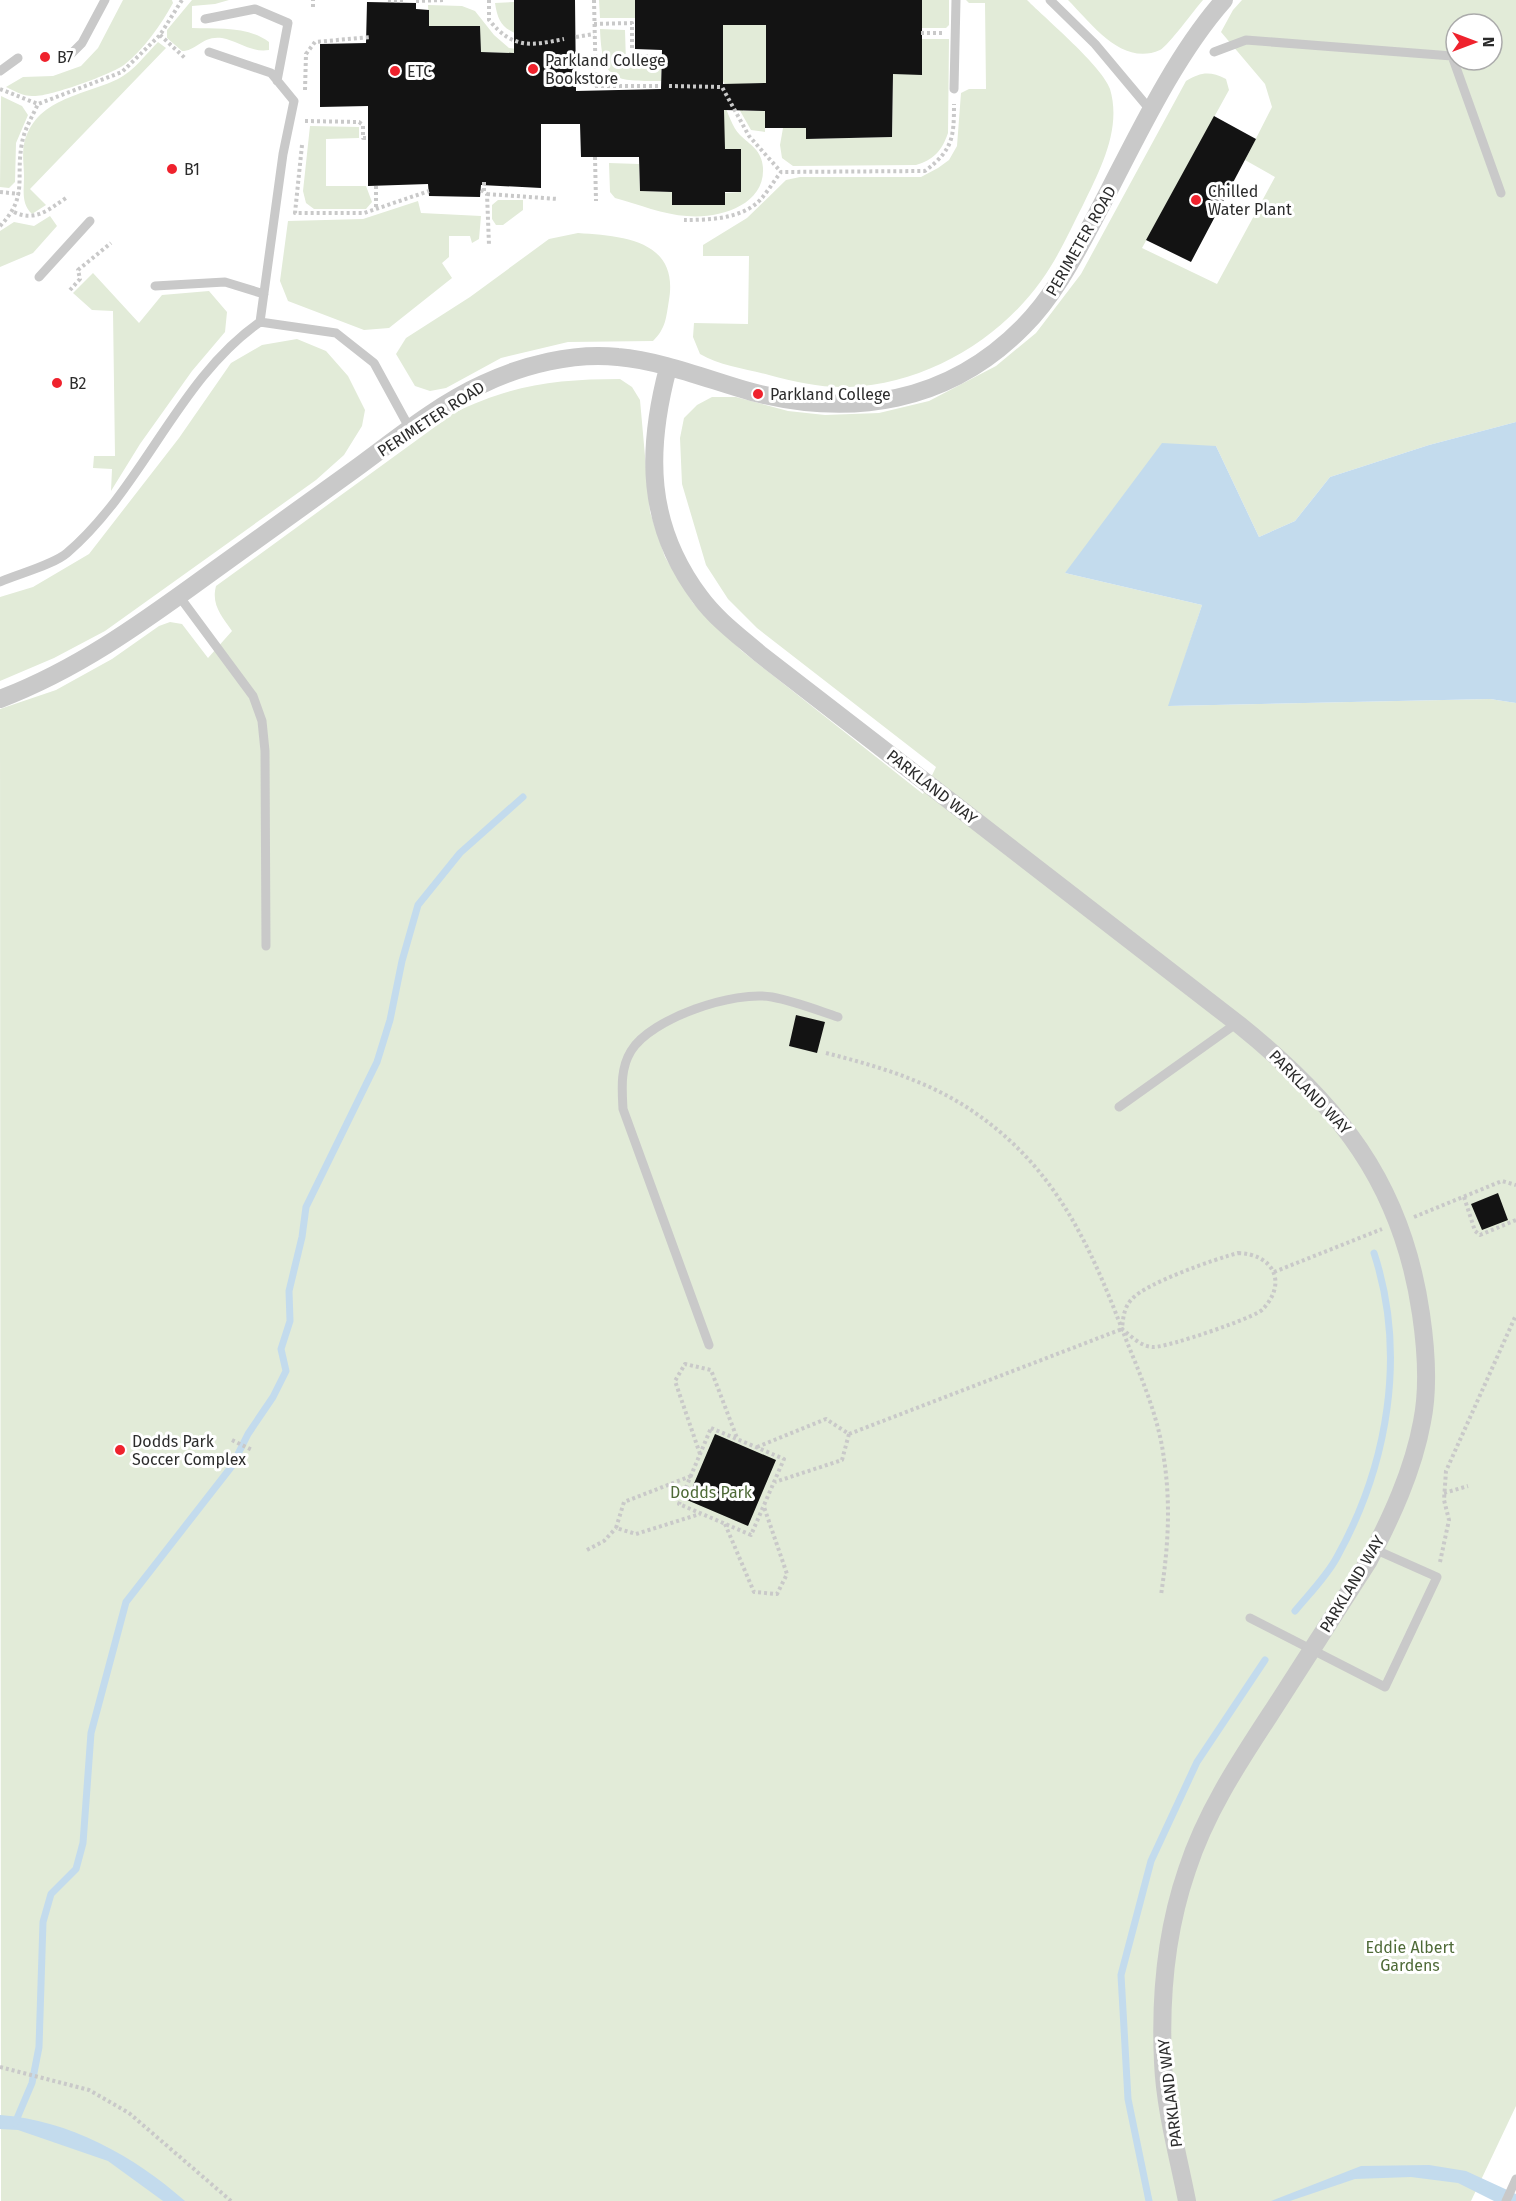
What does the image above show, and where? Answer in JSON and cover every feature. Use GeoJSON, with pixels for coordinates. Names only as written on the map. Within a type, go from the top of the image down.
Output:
{"type":"FeatureCollection","features":[{"type":"Feature","properties":{"kind":"street","name":"PERIMETER ROAD"},"geometry":{"type":"LineString","coordinates":[[0,699],[37,685],[76,665],[179,596],[410,429],[484,383],[553,362],[617,357],[800,402],[842,406],[903,396],[939,384],[970,369],[999,350],[1024,327],[1045,302],[1071,262],[1193,37],[1224,0]]}},
{"type":"Feature","properties":{"kind":"street","name":"PARKLAND WAY"},"geometry":{"type":"LineString","coordinates":[[668,368],[652,447],[658,504],[665,532],[677,559],[700,597],[760,654],[1237,1023],[1301,1080],[1354,1138],[1374,1169],[1390,1202],[1407,1248],[1417,1284],[1425,1340],[1423,1420],[1416,1451],[1374,1549],[1231,1774],[1208,1818],[1187,1868],[1177,1903],[1170,1938],[1162,2014],[1163,2065],[1186,2201]]}},
{"type":"Feature","properties":{"kind":"lane"},"geometry":{"type":"LineString","coordinates":[[68,57],[82,43],[105,0]]}},
{"type":"Feature","properties":{"kind":"lane"},"geometry":{"type":"LineString","coordinates":[[954,89],[956,0]]}},
{"type":"Feature","properties":{"kind":"lane"},"geometry":{"type":"LineString","coordinates":[[1050,0],[1095,44],[1152,112]]}},
{"type":"Feature","properties":{"kind":"lane"},"geometry":{"type":"LineString","coordinates":[[205,19],[255,9],[288,24],[277,81]]}},
{"type":"Feature","properties":{"kind":"lane"},"geometry":{"type":"LineString","coordinates":[[1214,52],[1246,40],[1452,56],[1501,193]]}},
{"type":"Feature","properties":{"kind":"lane"},"geometry":{"type":"LineString","coordinates":[[209,52],[271,73],[294,101],[283,154],[260,321]]}},
{"type":"Feature","properties":{"kind":"lane"},"geometry":{"type":"LineString","coordinates":[[0,71],[18,57]]}},
{"type":"Feature","properties":{"kind":"lane"},"geometry":{"type":"LineString","coordinates":[[39,277],[90,221]]}},
{"type":"Feature","properties":{"kind":"lane"},"geometry":{"type":"LineString","coordinates":[[155,286],[225,282],[264,294]]}},
{"type":"Feature","properties":{"kind":"lane"},"geometry":{"type":"LineString","coordinates":[[0,582],[65,555],[119,499],[203,377],[246,331],[260,321],[336,333],[374,363],[410,429]]}},
{"type":"Feature","properties":{"kind":"lane"},"geometry":{"type":"LineString","coordinates":[[179,596],[253,696],[262,721],[265,751],[266,946]]}},
{"type":"Feature","properties":{"kind":"lane"},"geometry":{"type":"LineString","coordinates":[[709,1345],[623,1109],[622,1075],[631,1051],[647,1033],[703,1006],[733,996],[771,996],[838,1017]]}},
{"type":"Feature","properties":{"kind":"lane"},"geometry":{"type":"LineString","coordinates":[[1119,1107],[1237,1023]]}},
{"type":"Feature","properties":{"kind":"lane"},"geometry":{"type":"LineString","coordinates":[[1250,1618],[1385,1687],[1437,1577],[1374,1549]]}},
{"type":"Feature","properties":{"kind":"lane"},"geometry":{"type":"LineString","coordinates":[[1506,2201],[1516,2180]]}},
{"type":"Feature","properties":{"kind":"path"},"geometry":{"type":"LineString","coordinates":[[0,89],[38,104],[122,72],[160,35],[182,0]]}},
{"type":"Feature","properties":{"kind":"path"},"geometry":{"type":"LineString","coordinates":[[313,0],[313,7]]}},
{"type":"Feature","properties":{"kind":"path"},"geometry":{"type":"LineString","coordinates":[[388,0],[406,1]]}},
{"type":"Feature","properties":{"kind":"path"},"geometry":{"type":"LineString","coordinates":[[416,1],[444,0]]}},
{"type":"Feature","properties":{"kind":"path"},"geometry":{"type":"LineString","coordinates":[[489,0],[489,21],[502,36],[521,43],[539,44],[564,39]]}},
{"type":"Feature","properties":{"kind":"path"},"geometry":{"type":"LineString","coordinates":[[594,0],[596,88],[661,86]]}},
{"type":"Feature","properties":{"kind":"path"},"geometry":{"type":"LineString","coordinates":[[594,24],[632,24],[632,56],[661,56]]}},
{"type":"Feature","properties":{"kind":"path"},"geometry":{"type":"LineString","coordinates":[[576,37],[594,34]]}},
{"type":"Feature","properties":{"kind":"path"},"geometry":{"type":"LineString","coordinates":[[160,35],[186,59]]}},
{"type":"Feature","properties":{"kind":"path"},"geometry":{"type":"LineString","coordinates":[[305,99],[306,54],[314,40],[371,37]]}},
{"type":"Feature","properties":{"kind":"path"},"geometry":{"type":"LineString","coordinates":[[669,86],[722,87],[749,136],[781,172],[925,171],[943,158],[950,144],[954,130],[954,89]]}},
{"type":"Feature","properties":{"kind":"path"},"geometry":{"type":"LineString","coordinates":[[0,226],[14,212],[20,194],[22,139],[38,104]]}},
{"type":"Feature","properties":{"kind":"path"},"geometry":{"type":"LineString","coordinates":[[303,132],[305,110]]}},
{"type":"Feature","properties":{"kind":"path"},"geometry":{"type":"LineString","coordinates":[[305,121],[359,122],[363,125],[363,138],[368,138]]}},
{"type":"Feature","properties":{"kind":"path"},"geometry":{"type":"LineString","coordinates":[[302,144],[295,213],[364,213],[429,191]]}},
{"type":"Feature","properties":{"kind":"path"},"geometry":{"type":"LineString","coordinates":[[596,157],[596,201]]}},
{"type":"Feature","properties":{"kind":"path"},"geometry":{"type":"LineString","coordinates":[[684,220],[711,220],[740,212],[760,201],[781,172]]}},
{"type":"Feature","properties":{"kind":"path"},"geometry":{"type":"LineString","coordinates":[[484,179],[489,245]]}},
{"type":"Feature","properties":{"kind":"path"},"geometry":{"type":"LineString","coordinates":[[376,186],[376,210]]}},
{"type":"Feature","properties":{"kind":"path"},"geometry":{"type":"LineString","coordinates":[[0,192],[20,194]]}},
{"type":"Feature","properties":{"kind":"path"},"geometry":{"type":"LineString","coordinates":[[484,192],[558,199]]}},
{"type":"Feature","properties":{"kind":"path"},"geometry":{"type":"LineString","coordinates":[[14,212],[26,216],[39,216],[66,198]]}},
{"type":"Feature","properties":{"kind":"path"},"geometry":{"type":"LineString","coordinates":[[70,290],[80,279],[78,270],[111,243]]}},
{"type":"Feature","properties":{"kind":"path"},"geometry":{"type":"LineString","coordinates":[[826,1053],[913,1078],[981,1117],[1037,1168],[1063,1201],[1101,1272],[1160,1435],[1165,1460],[1168,1549],[1161,1595]]}},
{"type":"Feature","properties":{"kind":"path"},"geometry":{"type":"LineString","coordinates":[[1421,1214],[1503,1181],[1516,1185]]}},
{"type":"Feature","properties":{"kind":"path"},"geometry":{"type":"LineString","coordinates":[[1464,1197],[1475,1231],[1480,1235],[1516,1220]]}},
{"type":"Feature","properties":{"kind":"path"},"geometry":{"type":"LineString","coordinates":[[1274,1272],[1390,1226]]}},
{"type":"Feature","properties":{"kind":"path"},"geometry":{"type":"LineString","coordinates":[[1253,1254],[1266,1260],[1274,1272],[1274,1289],[1261,1311],[1221,1327],[1170,1346],[1152,1347],[1138,1342],[1122,1329],[1124,1314],[1131,1299],[1145,1288],[1228,1256],[1253,1254]]}},
{"type":"Feature","properties":{"kind":"path"},"geometry":{"type":"LineString","coordinates":[[1437,1577],[1449,1520],[1444,1493],[1446,1472],[1516,1316]]}},
{"type":"Feature","properties":{"kind":"path"},"geometry":{"type":"LineString","coordinates":[[849,1434],[1122,1329]]}},
{"type":"Feature","properties":{"kind":"path"},"geometry":{"type":"LineString","coordinates":[[700,1455],[675,1381],[685,1364],[711,1370],[737,1439]]}},
{"type":"Feature","properties":{"kind":"path"},"geometry":{"type":"LineString","coordinates":[[756,1447],[826,1419],[849,1434]]}},
{"type":"Feature","properties":{"kind":"path"},"geometry":{"type":"LineString","coordinates":[[711,1428],[737,1439],[784,1459],[752,1535],[679,1504],[711,1428]]}},
{"type":"Feature","properties":{"kind":"path"},"geometry":{"type":"LineString","coordinates":[[774,1482],[842,1460],[849,1434]]}},
{"type":"Feature","properties":{"kind":"path"},"geometry":{"type":"LineString","coordinates":[[232,1440],[252,1450]]}},
{"type":"Feature","properties":{"kind":"path"},"geometry":{"type":"LineString","coordinates":[[587,1550],[604,1541],[616,1528],[624,1502],[691,1476]]}},
{"type":"Feature","properties":{"kind":"path"},"geometry":{"type":"LineString","coordinates":[[1444,1493],[1468,1486]]}},
{"type":"Feature","properties":{"kind":"path"},"geometry":{"type":"LineString","coordinates":[[725,1523],[754,1592],[777,1594],[787,1574],[764,1507]]}},
{"type":"Feature","properties":{"kind":"path"},"geometry":{"type":"LineString","coordinates":[[616,1528],[636,1534],[701,1513]]}},
{"type":"Feature","properties":{"kind":"path"},"geometry":{"type":"LineString","coordinates":[[0,2067],[89,2090],[129,2113],[231,2201]]}},
{"type":"Feature","properties":{"kind":"green space"},"geometry":{"type":"Polygon","coordinates":[[[123,0],[172,0],[173,3],[151,36],[124,65],[79,85],[40,96],[25,95],[6,87],[23,77],[53,76],[81,66],[98,48],[123,0]]]}},
{"type":"Feature","properties":{"kind":"green space"},"geometry":{"type":"Polygon","coordinates":[[[192,0],[229,0],[192,6],[192,28],[232,29],[252,33],[269,42],[269,50],[257,50],[228,39],[215,38],[182,51],[167,38],[167,30],[192,0]]]}},
{"type":"Feature","properties":{"kind":"green space"},"geometry":{"type":"Polygon","coordinates":[[[599,0],[635,0],[635,18],[600,18],[599,0]]]}},
{"type":"Feature","properties":{"kind":"green space"},"geometry":{"type":"Polygon","coordinates":[[[922,0],[949,0],[949,25],[946,28],[921,28],[922,0]]]}},
{"type":"Feature","properties":{"kind":"green space"},"geometry":{"type":"Polygon","coordinates":[[[966,0],[1027,0],[1086,56],[1097,68],[1110,89],[1113,119],[1102,163],[1064,244],[1041,281],[1024,303],[981,340],[932,368],[905,378],[877,384],[829,387],[809,384],[725,364],[700,354],[693,337],[694,323],[748,324],[749,256],[703,256],[703,245],[747,218],[786,180],[800,177],[921,177],[949,160],[957,146],[961,93],[969,89],[986,89],[985,3],[969,3],[966,0]]]}},
{"type":"Feature","properties":{"kind":"green space"},"geometry":{"type":"Polygon","coordinates":[[[1068,0],[1203,0],[1164,47],[1146,54],[1133,53],[1108,40],[1068,0]]]}},
{"type":"Feature","properties":{"kind":"green space","name":"Dodds Park"},"geometry":{"type":"Polygon","coordinates":[[[1242,0],[1516,0],[1516,422],[1429,445],[1330,477],[1295,521],[1259,537],[1216,446],[1065,573],[1202,605],[1169,706],[1490,699],[1516,703],[1516,2106],[1471,2201],[1,2201],[0,709],[56,690],[112,659],[159,626],[170,622],[182,624],[208,658],[232,631],[216,605],[216,586],[454,413],[475,403],[515,390],[555,382],[620,379],[632,387],[640,400],[650,512],[665,557],[693,603],[742,651],[923,794],[936,767],[757,628],[728,599],[706,565],[682,484],[680,438],[684,418],[697,405],[712,397],[736,397],[788,411],[825,415],[879,413],[929,401],[996,366],[1036,333],[1081,274],[1186,81],[1206,74],[1226,79],[1229,90],[1142,248],[1217,284],[1275,177],[1245,160],[1272,107],[1265,84],[1221,32],[1233,10],[1242,0]]]}},
{"type":"Feature","properties":{"kind":"green space"},"geometry":{"type":"Polygon","coordinates":[[[514,2],[514,28],[522,36],[510,31],[502,24],[496,10],[495,3],[514,2]]]}},
{"type":"Feature","properties":{"kind":"green space"},"geometry":{"type":"Polygon","coordinates":[[[428,5],[462,6],[475,11],[494,35],[509,48],[564,55],[481,52],[429,26],[428,5]]]}},
{"type":"Feature","properties":{"kind":"green space"},"geometry":{"type":"Polygon","coordinates":[[[723,25],[766,25],[766,83],[742,84],[743,111],[765,111],[765,132],[751,130],[723,81],[723,25]]]}},
{"type":"Feature","properties":{"kind":"green space"},"geometry":{"type":"Polygon","coordinates":[[[600,29],[625,30],[626,63],[661,64],[661,81],[622,79],[614,75],[608,69],[604,59],[600,29]]]}},
{"type":"Feature","properties":{"kind":"green space"},"geometry":{"type":"Polygon","coordinates":[[[921,39],[949,39],[948,133],[940,150],[932,157],[916,165],[793,166],[782,158],[780,145],[783,128],[806,128],[806,139],[892,137],[893,80],[885,80],[921,39]]]}},
{"type":"Feature","properties":{"kind":"green space"},"geometry":{"type":"Polygon","coordinates":[[[158,42],[166,48],[30,189],[46,205],[32,214],[26,206],[24,197],[23,152],[30,129],[38,117],[62,101],[124,76],[158,42]]]}},
{"type":"Feature","properties":{"kind":"green space"},"geometry":{"type":"Polygon","coordinates":[[[1,96],[22,106],[28,115],[16,143],[15,182],[9,188],[0,187],[1,96]]]}},
{"type":"Feature","properties":{"kind":"green space"},"geometry":{"type":"Polygon","coordinates":[[[723,102],[735,128],[755,148],[762,162],[762,181],[748,201],[725,212],[687,216],[669,214],[615,198],[610,192],[609,163],[639,164],[640,191],[672,192],[672,205],[724,205],[725,193],[741,192],[741,149],[715,149],[723,102]]]}},
{"type":"Feature","properties":{"kind":"green space"},"geometry":{"type":"Polygon","coordinates":[[[310,126],[359,127],[359,138],[326,139],[326,186],[366,186],[372,202],[366,209],[314,209],[306,203],[303,191],[310,126]]]}},
{"type":"Feature","properties":{"kind":"green space"},"geometry":{"type":"Polygon","coordinates":[[[498,200],[523,200],[523,210],[503,225],[496,225],[492,219],[492,205],[498,200]]]}},
{"type":"Feature","properties":{"kind":"green space"},"geometry":{"type":"Polygon","coordinates":[[[418,201],[421,213],[481,216],[479,239],[472,243],[470,236],[449,236],[449,257],[442,263],[452,278],[389,328],[364,330],[288,301],[280,281],[288,221],[363,219],[418,201]]]}},
{"type":"Feature","properties":{"kind":"green space"},"geometry":{"type":"Polygon","coordinates":[[[50,216],[57,226],[33,253],[0,267],[0,231],[14,222],[34,226],[50,216]]]}},
{"type":"Feature","properties":{"kind":"green space"},"geometry":{"type":"Polygon","coordinates":[[[578,233],[613,236],[644,245],[656,253],[665,265],[670,280],[669,300],[665,322],[653,341],[568,342],[501,358],[446,388],[430,391],[415,386],[396,354],[406,338],[470,297],[549,239],[578,233]]]}},
{"type":"Feature","properties":{"kind":"green space"},"geometry":{"type":"Polygon","coordinates":[[[93,273],[139,323],[162,295],[209,291],[227,312],[225,332],[192,371],[140,444],[111,491],[112,469],[93,468],[94,456],[115,456],[113,311],[92,310],[73,293],[93,273]]]}},
{"type":"Feature","properties":{"kind":"green space"},"geometry":{"type":"Polygon","coordinates":[[[297,339],[326,351],[348,376],[365,410],[362,426],[344,455],[316,480],[105,631],[54,658],[0,681],[0,597],[33,587],[89,554],[179,438],[231,363],[262,345],[297,339]]]}},
{"type":"Feature","properties":{"kind":"water"},"geometry":{"type":"Polygon","coordinates":[[[1516,422],[1516,703],[1490,699],[1168,706],[1202,605],[1065,573],[1162,443],[1216,446],[1259,537],[1295,521],[1330,477],[1429,445],[1516,422]]]}},
{"type":"Feature","properties":{"kind":"water"},"geometry":{"type":"Polygon","coordinates":[[[0,2115],[51,2124],[99,2143],[144,2169],[185,2201],[163,2201],[108,2161],[18,2130],[0,2129],[0,2115]]]}},
{"type":"Feature","properties":{"kind":"water"},"geometry":{"type":"Polygon","coordinates":[[[1429,2165],[1466,2171],[1516,2194],[1516,2201],[1494,2201],[1458,2183],[1411,2177],[1355,2179],[1290,2201],[1271,2201],[1361,2166],[1429,2165]]]}},
{"type":"Feature","properties":{"kind":"building"},"geometry":{"type":"Polygon","coordinates":[[[514,0],[575,0],[576,91],[661,89],[662,50],[635,49],[635,0],[922,0],[922,75],[893,74],[892,137],[806,139],[806,128],[765,128],[765,111],[724,110],[725,149],[741,149],[741,192],[725,192],[725,205],[672,205],[672,192],[640,191],[639,157],[581,157],[580,124],[541,124],[541,188],[481,185],[480,197],[429,196],[428,184],[368,186],[368,106],[320,107],[320,44],[366,43],[367,2],[416,3],[416,9],[429,10],[429,26],[480,26],[481,52],[514,53],[514,0]],[[723,25],[723,84],[766,83],[766,25],[723,25]]]}},
{"type":"Feature","properties":{"kind":"building","name":"Chilled Water Plant"},"geometry":{"type":"Polygon","coordinates":[[[1214,116],[1256,139],[1191,262],[1146,240],[1214,116]]]}},
{"type":"Feature","properties":{"kind":"building"},"geometry":{"type":"Polygon","coordinates":[[[796,1015],[825,1022],[817,1053],[789,1046],[796,1015]]]}},
{"type":"Feature","properties":{"kind":"building"},"geometry":{"type":"Polygon","coordinates":[[[1498,1193],[1508,1220],[1482,1230],[1471,1204],[1498,1193]]]}},
{"type":"Feature","properties":{"kind":"building"},"geometry":{"type":"Polygon","coordinates":[[[715,1434],[776,1460],[748,1526],[687,1500],[715,1434]]]}},
{"type":"Feature","properties":{"kind":"waterway"},"geometry":{"type":"LineString","coordinates":[[15,2123],[32,2083],[39,2047],[43,1922],[51,1894],[76,1869],[83,1843],[91,1733],[126,1602],[232,1466],[248,1434],[273,1397],[286,1371],[281,1349],[290,1321],[289,1291],[302,1237],[306,1207],[377,1062],[390,1020],[402,961],[418,905],[460,853],[523,797]]}},
{"type":"Feature","properties":{"kind":"waterway"},"geometry":{"type":"LineString","coordinates":[[1295,1611],[1323,1578],[1337,1557],[1355,1522],[1380,1447],[1387,1408],[1390,1369],[1389,1330],[1384,1291],[1374,1253]]}},
{"type":"Feature","properties":{"kind":"waterway"},"geometry":{"type":"LineString","coordinates":[[1149,2201],[1128,2099],[1121,1975],[1151,1861],[1197,1762],[1265,1660]]}},
{"type":"Feature","properties":{"kind":"place","name":"B7"},"geometry":{"type":"Point","coordinates":[45,57]}},
{"type":"Feature","properties":{"kind":"place","name":"Parkland College Bookstore"},"geometry":{"type":"Point","coordinates":[533,69]}},
{"type":"Feature","properties":{"kind":"place","name":"ETC"},"geometry":{"type":"Point","coordinates":[395,71]}},
{"type":"Feature","properties":{"kind":"place","name":"B1"},"geometry":{"type":"Point","coordinates":[172,169]}},
{"type":"Feature","properties":{"kind":"place","name":"Chilled Water Plant"},"geometry":{"type":"Point","coordinates":[1196,200]}},
{"type":"Feature","properties":{"kind":"place","name":"B2"},"geometry":{"type":"Point","coordinates":[57,383]}},
{"type":"Feature","properties":{"kind":"place","name":"Parkland College"},"geometry":{"type":"Point","coordinates":[758,394]}},
{"type":"Feature","properties":{"kind":"place","name":"Dodds Park Soccer Complex"},"geometry":{"type":"Point","coordinates":[120,1450]}},
{"type":"Feature","properties":{"kind":"park label","name":"Eddie Albert Gardens"},"geometry":{"type":"Point","coordinates":[1410,1956]}}]}
